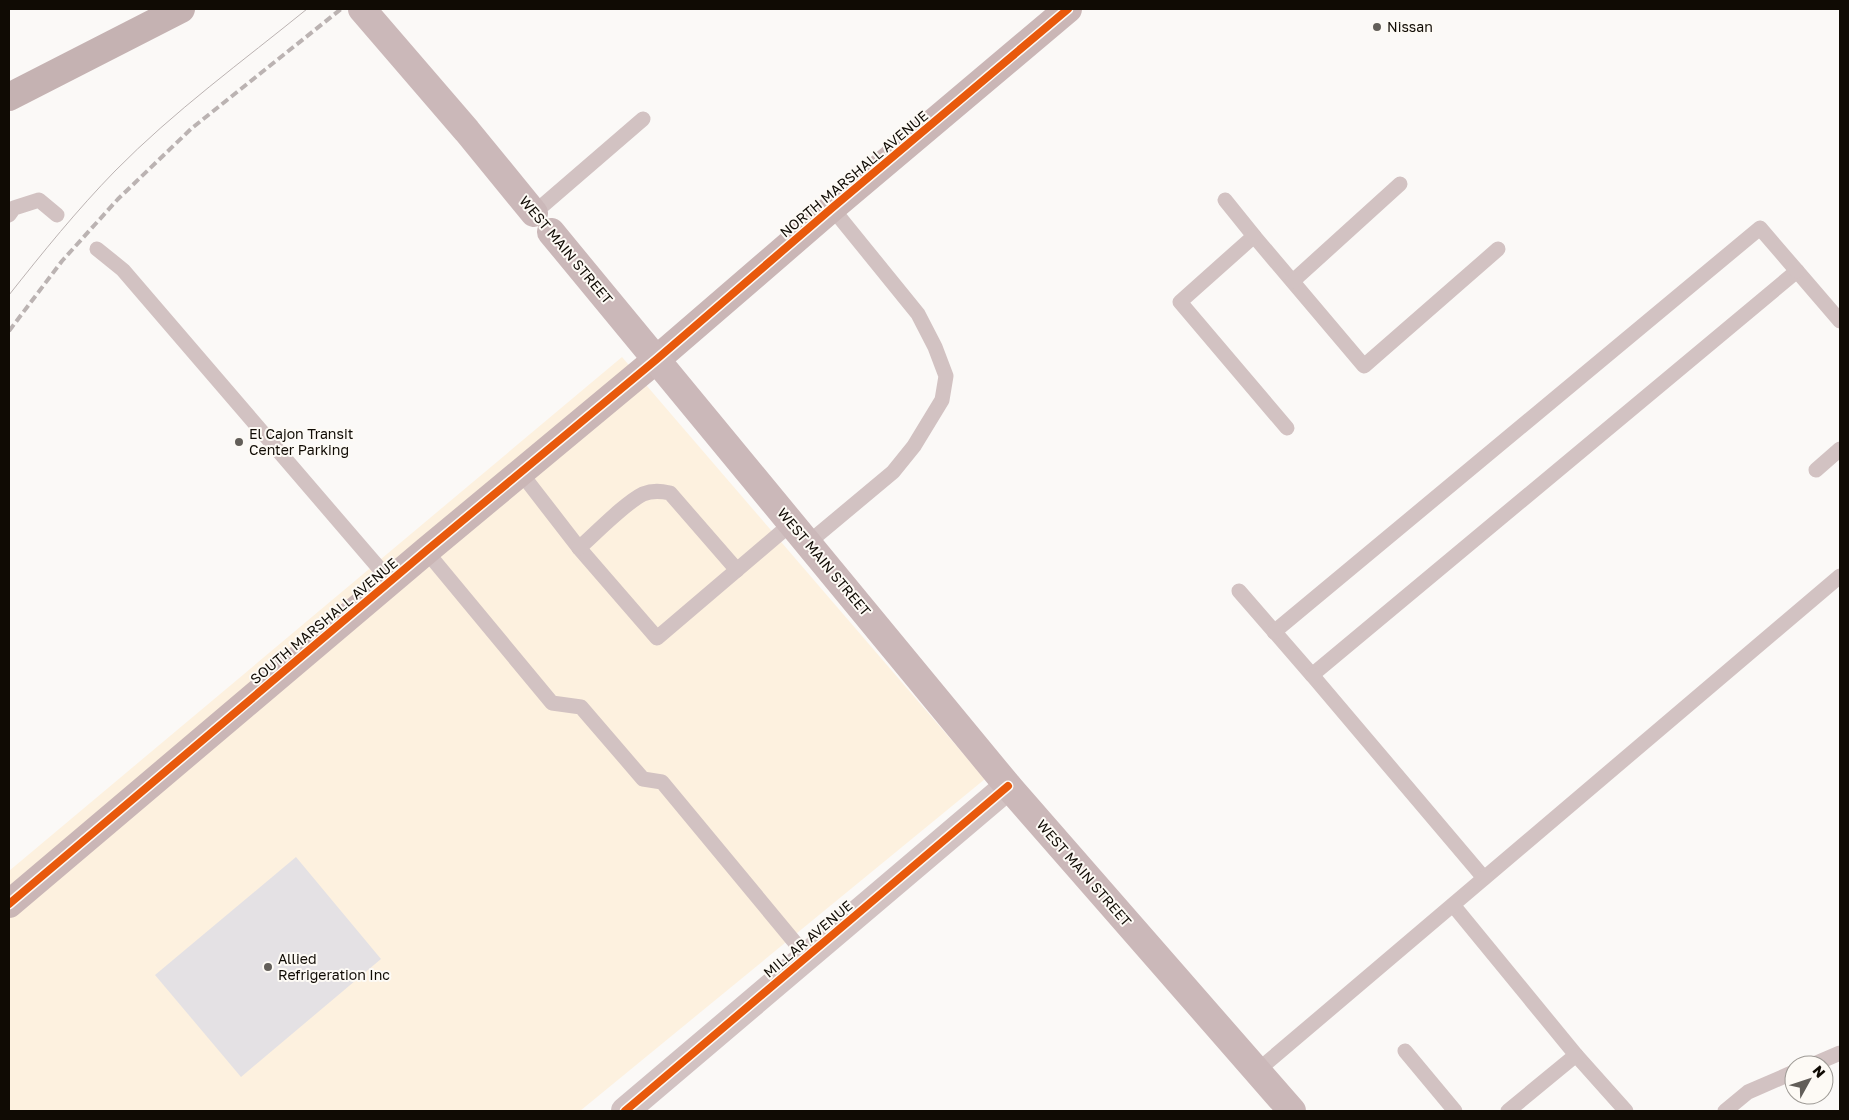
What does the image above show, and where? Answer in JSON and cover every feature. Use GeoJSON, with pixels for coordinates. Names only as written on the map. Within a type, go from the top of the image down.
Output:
{"type":"FeatureCollection","features":[{"type":"Feature","properties":{"kind":"highway"},"geometry":{"type":"LineString","coordinates":[[9,98],[181,9]]}},
{"type":"Feature","properties":{"kind":"main road","name":"WEST MAIN STREET"},"geometry":{"type":"LineString","coordinates":[[362,9],[657,359],[1008,786],[1292,1111]]}},
{"type":"Feature","properties":{"kind":"main road","name":"NORTH MARSHALL AVENUE"},"geometry":{"type":"LineString","coordinates":[[657,359],[832,208],[1068,9]]}},
{"type":"Feature","properties":{"kind":"main road","name":"SOUTH MARSHALL AVENUE"},"geometry":{"type":"LineString","coordinates":[[9,904],[426,551],[657,359]]}},
{"type":"Feature","properties":{"kind":"street","name":"MILLAR AVENUE"},"geometry":{"type":"LineString","coordinates":[[625,1111],[1008,786]]}},
{"type":"Feature","properties":{"kind":"lane"},"geometry":{"type":"LineString","coordinates":[[543,223],[643,119]]}},
{"type":"Feature","properties":{"kind":"lane"},"geometry":{"type":"LineString","coordinates":[[1293,281],[1400,184]]}},
{"type":"Feature","properties":{"kind":"lane"},"geometry":{"type":"LineString","coordinates":[[9,215],[14,208],[39,200],[57,215]]}},
{"type":"Feature","properties":{"kind":"lane"},"geometry":{"type":"LineString","coordinates":[[1225,200],[1364,366],[1498,249]]}},
{"type":"Feature","properties":{"kind":"lane"},"geometry":{"type":"LineString","coordinates":[[521,473],[580,548],[657,638],[737,570],[800,533],[893,472],[914,446],[942,400],[946,376],[936,347],[918,314],[832,208]]}},
{"type":"Feature","properties":{"kind":"lane"},"geometry":{"type":"LineString","coordinates":[[1274,632],[1760,228],[1840,321]]}},
{"type":"Feature","properties":{"kind":"lane"},"geometry":{"type":"LineString","coordinates":[[1254,236],[1180,302],[1287,428]]}},
{"type":"Feature","properties":{"kind":"lane"},"geometry":{"type":"LineString","coordinates":[[97,249],[123,270],[391,582]]}},
{"type":"Feature","properties":{"kind":"lane"},"geometry":{"type":"LineString","coordinates":[[1312,675],[1796,271]]}},
{"type":"Feature","properties":{"kind":"lane"},"geometry":{"type":"LineString","coordinates":[[1816,470],[1840,449]]}},
{"type":"Feature","properties":{"kind":"lane"},"geometry":{"type":"LineString","coordinates":[[580,548],[633,500],[658,490],[670,494],[737,570]]}},
{"type":"Feature","properties":{"kind":"lane"},"geometry":{"type":"LineString","coordinates":[[426,551],[552,703],[581,707],[643,779],[662,782],[807,956]]}},
{"type":"Feature","properties":{"kind":"lane"},"geometry":{"type":"LineString","coordinates":[[1257,1071],[1840,576]]}},
{"type":"Feature","properties":{"kind":"lane"},"geometry":{"type":"LineString","coordinates":[[1239,591],[1484,878]]}},
{"type":"Feature","properties":{"kind":"lane"},"geometry":{"type":"LineString","coordinates":[[1453,904],[1576,1054],[1626,1111]]}},
{"type":"Feature","properties":{"kind":"lane"},"geometry":{"type":"LineString","coordinates":[[1405,1052],[1455,1111]]}},
{"type":"Feature","properties":{"kind":"lane"},"geometry":{"type":"LineString","coordinates":[[1508,1111],[1576,1054]]}},
{"type":"Feature","properties":{"kind":"lane"},"geometry":{"type":"LineString","coordinates":[[1725,1111],[1748,1092],[1784,1076]]}},
{"type":"Feature","properties":{"kind":"shaded area"},"geometry":{"type":"Polygon","coordinates":[[[622,357],[985,779],[580,1111],[9,1111],[9,871],[622,357]]]}},
{"type":"Feature","properties":{"kind":"building","name":"Allied Refrigeration Inc"},"geometry":{"type":"Polygon","coordinates":[[[296,857],[381,959],[241,1077],[155,975],[296,857]]]}},
{"type":"Feature","properties":{"kind":"tram line"},"geometry":{"type":"LineString","coordinates":[[9,295],[47,247],[115,171],[185,107],[307,9]]}},
{"type":"Feature","properties":{"kind":"railway"},"geometry":{"type":"LineString","coordinates":[[9,331],[62,261],[118,199],[192,128],[341,9]]}},
{"type":"Feature","properties":{"kind":"cycle path"},"geometry":{"type":"LineString","coordinates":[[9,904],[426,551],[657,359],[832,208],[1068,9]]}},
{"type":"Feature","properties":{"kind":"cycle path"},"geometry":{"type":"LineString","coordinates":[[625,1111],[1008,786]]}},
{"type":"Feature","properties":{"kind":"place","name":"Nissan"},"geometry":{"type":"Point","coordinates":[1377,27]}},
{"type":"Feature","properties":{"kind":"place","name":"El Cajon Transit Center Parking"},"geometry":{"type":"Point","coordinates":[239,442]}},
{"type":"Feature","properties":{"kind":"place","name":"Allied Refrigeration Inc"},"geometry":{"type":"Point","coordinates":[268,967]}}]}
